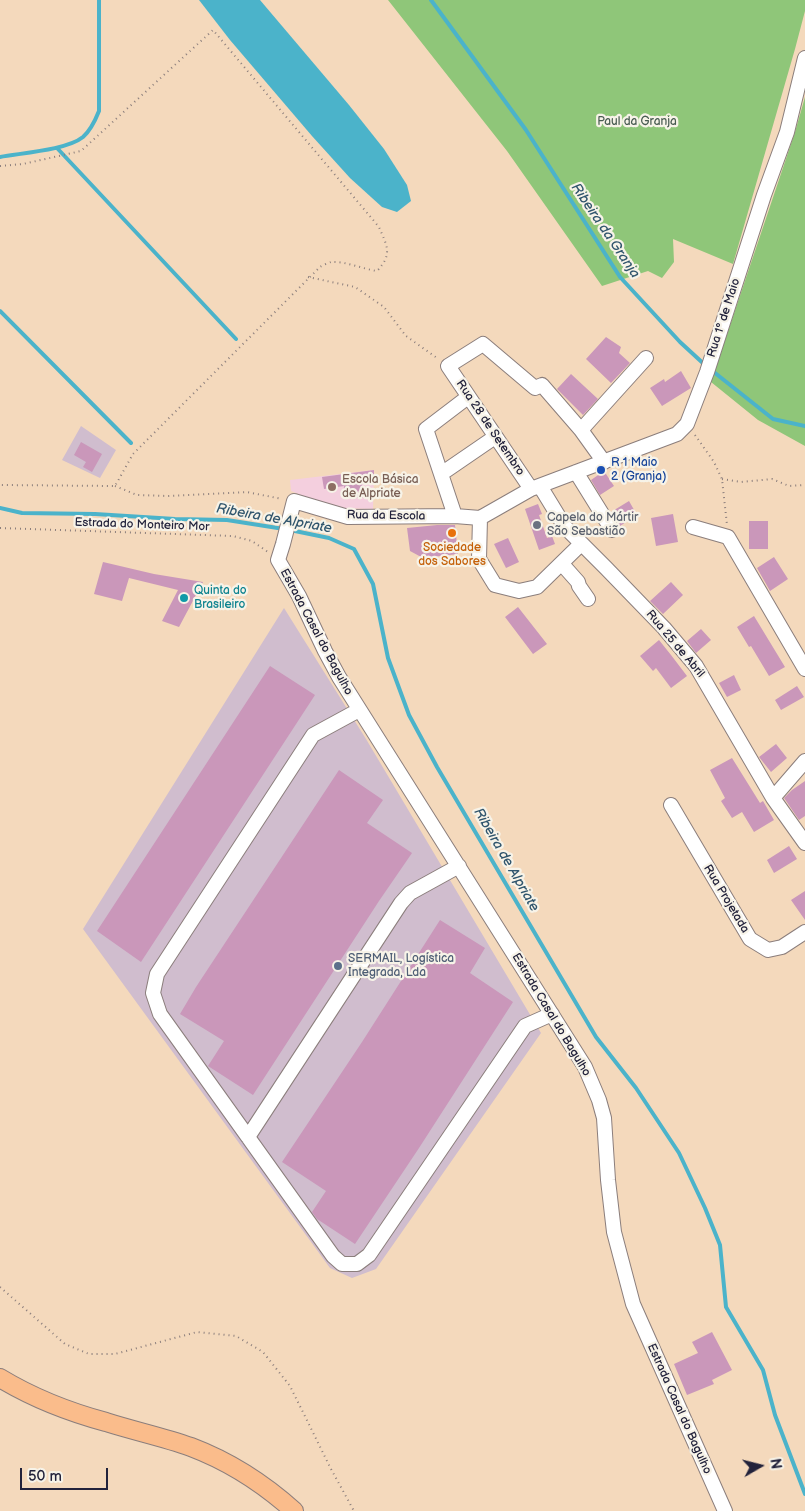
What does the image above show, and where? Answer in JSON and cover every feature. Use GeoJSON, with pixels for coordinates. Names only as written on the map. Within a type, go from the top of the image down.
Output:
{"type":"FeatureCollection","features":[{"type":"Feature","properties":{"kind":"main road"},"geometry":{"type":"LineString","coordinates":[[0,1378],[19,1390],[53,1404],[190,1447],[220,1460],[277,1495],[294,1511]]}},
{"type":"Feature","properties":{"kind":"main road"},"geometry":{"type":"LineString","coordinates":[[0,1390],[15,1399],[71,1422],[151,1444],[217,1469],[245,1486],[278,1511]]}},
{"type":"Feature","properties":{"kind":"street","name":"Rua 1º de Maio"},"geometry":{"type":"LineString","coordinates":[[688,424],[764,195],[787,132],[805,58]]}},
{"type":"Feature","properties":{"kind":"street"},"geometry":{"type":"LineString","coordinates":[[448,366],[483,344],[535,388],[542,385],[581,430],[604,462]]}},
{"type":"Feature","properties":{"kind":"street"},"geometry":{"type":"LineString","coordinates":[[581,430],[646,358]]}},
{"type":"Feature","properties":{"kind":"street","name":"Rua 28 de Setembro"},"geometry":{"type":"LineString","coordinates":[[448,366],[495,437],[536,487]]}},
{"type":"Feature","properties":{"kind":"street"},"geometry":{"type":"LineString","coordinates":[[456,516],[426,429],[468,397]]}},
{"type":"Feature","properties":{"kind":"street"},"geometry":{"type":"LineString","coordinates":[[582,544],[537,587],[519,591],[495,585],[479,559],[480,518],[536,487],[677,434],[688,424]]}},
{"type":"Feature","properties":{"kind":"street"},"geometry":{"type":"LineString","coordinates":[[441,474],[495,437]]}},
{"type":"Feature","properties":{"kind":"street"},"geometry":{"type":"LineString","coordinates":[[576,472],[612,530]]}},
{"type":"Feature","properties":{"kind":"street","name":"Rua 25 de Abril"},"geometry":{"type":"LineString","coordinates":[[536,487],[564,527],[664,628],[696,666],[773,798],[805,844]]}},
{"type":"Feature","properties":{"kind":"street"},"geometry":{"type":"LineString","coordinates":[[278,560],[294,501]]}},
{"type":"Feature","properties":{"kind":"street","name":"Rua da Escola"},"geometry":{"type":"LineString","coordinates":[[294,501],[348,517],[456,516],[480,518]]}},
{"type":"Feature","properties":{"kind":"street"},"geometry":{"type":"LineString","coordinates":[[693,527],[728,537],[805,669]]}},
{"type":"Feature","properties":{"kind":"street","name":"Estrada Casal do Bagulho"},"geometry":{"type":"LineString","coordinates":[[278,560],[299,596],[329,660],[585,1067],[599,1100],[604,1118],[614,1232],[632,1304],[725,1511]]}},
{"type":"Feature","properties":{"kind":"street"},"geometry":{"type":"LineString","coordinates":[[562,564],[578,582],[578,586],[588,599]]}},
{"type":"Feature","properties":{"kind":"street"},"geometry":{"type":"LineString","coordinates":[[360,710],[313,735],[157,974],[153,993],[160,1014],[334,1256],[342,1264],[357,1264],[369,1255],[525,1026],[552,1014]]}},
{"type":"Feature","properties":{"kind":"street"},"geometry":{"type":"LineString","coordinates":[[773,798],[805,761]]}},
{"type":"Feature","properties":{"kind":"street","name":"Rua Projetada"},"geometry":{"type":"LineString","coordinates":[[671,805],[750,939],[768,950],[782,947],[805,932]]}},
{"type":"Feature","properties":{"kind":"street"},"geometry":{"type":"LineString","coordinates":[[248,1137],[401,903],[410,893],[459,866]]}},
{"type":"Feature","properties":{"kind":"path"},"geometry":{"type":"LineString","coordinates":[[0,166],[23,164],[81,151],[213,30],[379,227],[387,248],[385,262],[377,270],[332,262],[320,267],[308,277],[133,454],[115,486]]}},
{"type":"Feature","properties":{"kind":"path"},"geometry":{"type":"LineString","coordinates":[[308,277],[355,287],[384,307],[406,336],[448,366]]}},
{"type":"Feature","properties":{"kind":"path"},"geometry":{"type":"LineString","coordinates":[[688,424],[714,462],[722,479],[728,537]]}},
{"type":"Feature","properties":{"kind":"path"},"geometry":{"type":"LineString","coordinates":[[722,479],[741,482],[772,479],[790,486],[805,485]]}},
{"type":"Feature","properties":{"kind":"path"},"geometry":{"type":"LineString","coordinates":[[0,485],[115,486],[137,495],[167,496],[248,492],[294,501]]}},
{"type":"Feature","properties":{"kind":"path","name":"Estrada do Monteiro Mor"},"geometry":{"type":"LineString","coordinates":[[0,528],[233,536],[252,541],[278,560]]}},
{"type":"Feature","properties":{"kind":"path"},"geometry":{"type":"LineString","coordinates":[[0,1287],[65,1344],[89,1354],[115,1354],[198,1332],[236,1336],[263,1352],[290,1386],[354,1511]]}},
{"type":"Feature","properties":{"kind":"shaded area"},"geometry":{"type":"Polygon","coordinates":[[[81,426],[116,450],[100,478],[62,460],[81,426]]]}},
{"type":"Feature","properties":{"kind":"shaded area","name":"Escola Básica de Alpriate"},"geometry":{"type":"Polygon","coordinates":[[[374,470],[373,509],[334,508],[291,491],[290,480],[374,470]]]}},
{"type":"Feature","properties":{"kind":"shaded area"},"geometry":{"type":"Polygon","coordinates":[[[284,608],[366,739],[541,1033],[376,1269],[352,1278],[330,1268],[83,929],[284,608]]]}},
{"type":"Feature","properties":{"kind":"green space","name":"Paul da Granja"},"geometry":{"type":"Polygon","coordinates":[[[388,0],[805,0],[805,11],[795,49],[733,264],[673,239],[674,262],[662,278],[648,271],[602,286],[507,151],[388,0]]]}},
{"type":"Feature","properties":{"kind":"green space"},"geometry":{"type":"Polygon","coordinates":[[[805,97],[805,446],[758,420],[711,382],[805,97]]]}},
{"type":"Feature","properties":{"kind":"water"},"geometry":{"type":"Polygon","coordinates":[[[199,0],[260,0],[384,149],[407,185],[411,201],[397,212],[382,207],[350,178],[230,40],[199,0]]]}},
{"type":"Feature","properties":{"kind":"building"},"geometry":{"type":"Polygon","coordinates":[[[606,337],[621,347],[619,353],[630,363],[611,383],[586,359],[606,337]]]}},
{"type":"Feature","properties":{"kind":"building"},"geometry":{"type":"Polygon","coordinates":[[[681,371],[691,388],[662,406],[650,388],[664,379],[665,382],[681,371]]]}},
{"type":"Feature","properties":{"kind":"building"},"geometry":{"type":"Polygon","coordinates":[[[571,374],[598,399],[583,415],[557,389],[571,374]]]}},
{"type":"Feature","properties":{"kind":"building"},"geometry":{"type":"Polygon","coordinates":[[[81,442],[102,454],[92,472],[83,467],[86,462],[74,455],[81,442]]]}},
{"type":"Feature","properties":{"kind":"building"},"geometry":{"type":"Polygon","coordinates":[[[374,470],[374,483],[362,484],[363,498],[343,498],[344,486],[324,489],[322,477],[374,470]]]}},
{"type":"Feature","properties":{"kind":"building"},"geometry":{"type":"Polygon","coordinates":[[[604,471],[614,486],[600,495],[591,480],[604,471]]]}},
{"type":"Feature","properties":{"kind":"building"},"geometry":{"type":"Polygon","coordinates":[[[629,501],[637,515],[620,526],[611,512],[629,501]]]}},
{"type":"Feature","properties":{"kind":"building","name":"Capela do Mártir São Sebastião"},"geometry":{"type":"Polygon","coordinates":[[[538,504],[542,514],[539,515],[547,538],[552,536],[555,544],[539,550],[525,509],[538,504]]]}},
{"type":"Feature","properties":{"kind":"building"},"geometry":{"type":"Polygon","coordinates":[[[673,514],[678,542],[656,546],[651,518],[673,514]]]}},
{"type":"Feature","properties":{"kind":"building"},"geometry":{"type":"Polygon","coordinates":[[[749,521],[768,521],[768,549],[749,549],[749,521]]]}},
{"type":"Feature","properties":{"kind":"building"},"geometry":{"type":"Polygon","coordinates":[[[455,525],[458,554],[423,558],[410,551],[407,528],[455,525]]]}},
{"type":"Feature","properties":{"kind":"building"},"geometry":{"type":"Polygon","coordinates":[[[508,538],[519,562],[506,568],[494,544],[508,538]]]}},
{"type":"Feature","properties":{"kind":"building"},"geometry":{"type":"Polygon","coordinates":[[[774,557],[788,579],[770,591],[757,568],[774,557]]]}},
{"type":"Feature","properties":{"kind":"building","name":"Quinta do Brasileiro"},"geometry":{"type":"Polygon","coordinates":[[[103,562],[154,574],[203,582],[179,627],[162,621],[178,590],[129,578],[122,601],[94,594],[103,562]]]}},
{"type":"Feature","properties":{"kind":"building"},"geometry":{"type":"Polygon","coordinates":[[[671,582],[683,595],[663,614],[650,601],[671,582]]]}},
{"type":"Feature","properties":{"kind":"building"},"geometry":{"type":"Polygon","coordinates":[[[518,607],[547,644],[533,654],[505,617],[518,607]]]}},
{"type":"Feature","properties":{"kind":"building"},"geometry":{"type":"Polygon","coordinates":[[[754,616],[785,667],[769,676],[737,627],[754,616]]]}},
{"type":"Feature","properties":{"kind":"building"},"geometry":{"type":"Polygon","coordinates":[[[701,629],[711,640],[696,653],[687,641],[701,629]]]}},
{"type":"Feature","properties":{"kind":"building"},"geometry":{"type":"Polygon","coordinates":[[[659,640],[687,676],[671,688],[656,668],[653,671],[640,656],[659,640]]]}},
{"type":"Feature","properties":{"kind":"building"},"geometry":{"type":"Polygon","coordinates":[[[270,666],[315,695],[141,962],[97,931],[270,666]]]}},
{"type":"Feature","properties":{"kind":"building"},"geometry":{"type":"Polygon","coordinates":[[[734,675],[741,690],[727,697],[719,683],[734,675]]]}},
{"type":"Feature","properties":{"kind":"building"},"geometry":{"type":"Polygon","coordinates":[[[797,686],[804,697],[781,710],[775,700],[797,686]]]}},
{"type":"Feature","properties":{"kind":"building"},"geometry":{"type":"Polygon","coordinates":[[[776,744],[787,758],[771,772],[759,757],[776,744]]]}},
{"type":"Feature","properties":{"kind":"building"},"geometry":{"type":"Polygon","coordinates":[[[732,758],[760,803],[763,801],[774,820],[754,832],[742,812],[732,818],[721,801],[725,798],[710,770],[732,758]]]}},
{"type":"Feature","properties":{"kind":"building"},"geometry":{"type":"Polygon","coordinates":[[[339,770],[383,800],[367,823],[412,853],[253,1095],[208,1066],[224,1041],[180,1014],[339,770]]]}},
{"type":"Feature","properties":{"kind":"building"},"geometry":{"type":"Polygon","coordinates":[[[805,781],[805,816],[799,820],[784,798],[805,781]]]}},
{"type":"Feature","properties":{"kind":"building"},"geometry":{"type":"Polygon","coordinates":[[[789,846],[797,859],[774,873],[767,860],[789,846]]]}},
{"type":"Feature","properties":{"kind":"building"},"geometry":{"type":"Polygon","coordinates":[[[805,891],[805,920],[791,900],[805,891]]]}},
{"type":"Feature","properties":{"kind":"building"},"geometry":{"type":"Polygon","coordinates":[[[440,920],[485,948],[470,973],[513,1002],[355,1244],[317,1219],[312,1212],[326,1191],[282,1162],[440,920]]]}},
{"type":"Feature","properties":{"kind":"building"},"geometry":{"type":"Polygon","coordinates":[[[712,1332],[732,1370],[712,1380],[714,1384],[687,1395],[674,1364],[698,1353],[692,1342],[712,1332]]]}},
{"type":"Feature","properties":{"kind":"waterway"},"geometry":{"type":"LineString","coordinates":[[0,157],[66,145],[83,137],[91,128],[99,111],[99,0]]}},
{"type":"Feature","properties":{"kind":"waterway","name":"Ribeira da Granja"},"geometry":{"type":"LineString","coordinates":[[431,0],[526,130],[620,277],[680,342],[705,365]]}},
{"type":"Feature","properties":{"kind":"waterway"},"geometry":{"type":"LineString","coordinates":[[57,148],[236,339]]}},
{"type":"Feature","properties":{"kind":"waterway"},"geometry":{"type":"LineString","coordinates":[[0,311],[131,443]]}},
{"type":"Feature","properties":{"kind":"waterway","name":"Ribeira da Granja"},"geometry":{"type":"LineString","coordinates":[[710,369],[773,419],[805,426]]}},
{"type":"Feature","properties":{"kind":"waterway","name":"Ribeira de Alpriate"},"geometry":{"type":"LineString","coordinates":[[0,508],[22,513],[227,520],[284,529]]}},
{"type":"Feature","properties":{"kind":"waterway","name":"Ribeira de Alpriate"},"geometry":{"type":"LineString","coordinates":[[290,530],[329,538],[354,549],[373,584],[388,658],[409,715],[437,767],[596,1037],[636,1088],[679,1153],[720,1245],[726,1307],[763,1370],[775,1415],[805,1494]]}},
{"type":"Feature","properties":{"kind":"place","name":"R 1 Maio 2 (Granja)"},"geometry":{"type":"Point","coordinates":[601,470]}},
{"type":"Feature","properties":{"kind":"place","name":"Escola Básica de Alpriate"},"geometry":{"type":"Point","coordinates":[332,487]}},
{"type":"Feature","properties":{"kind":"place","name":"Capela do Mártir São Sebastião"},"geometry":{"type":"Point","coordinates":[537,525]}},
{"type":"Feature","properties":{"kind":"place","name":"Sociedade dos Sabores"},"geometry":{"type":"Point","coordinates":[452,533]}},
{"type":"Feature","properties":{"kind":"place","name":"Quinta do Brasileiro"},"geometry":{"type":"Point","coordinates":[184,598]}},
{"type":"Feature","properties":{"kind":"place","name":"SERMAIL, Logística Integrada, Lda"},"geometry":{"type":"Point","coordinates":[338,966]}}]}
